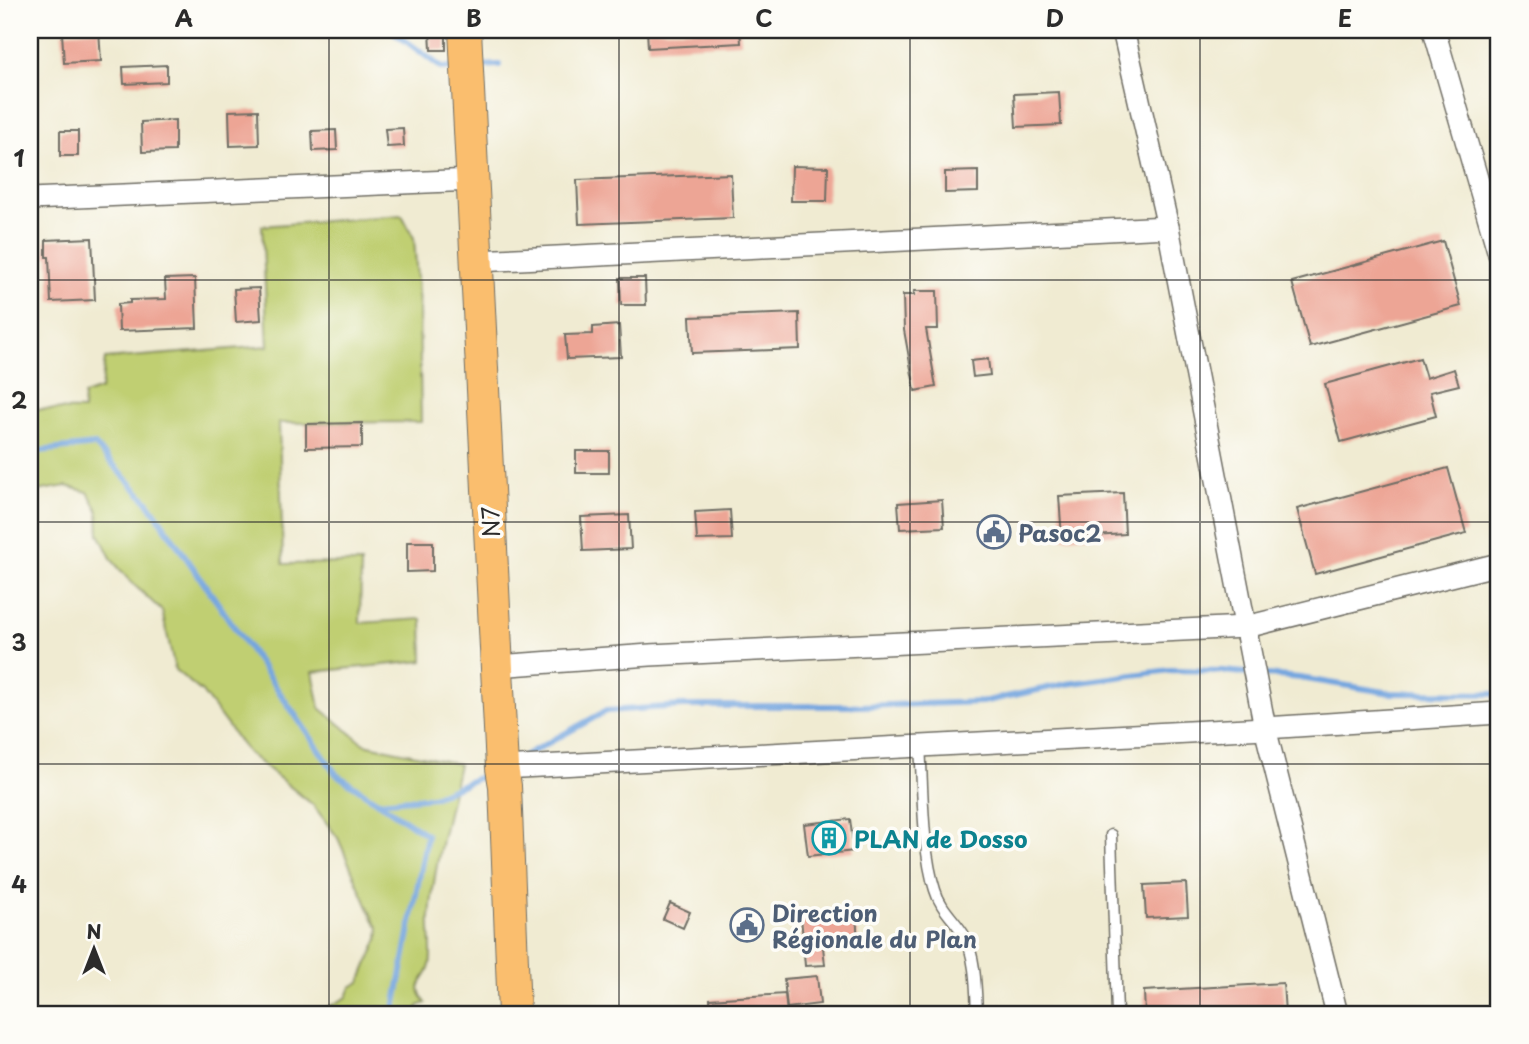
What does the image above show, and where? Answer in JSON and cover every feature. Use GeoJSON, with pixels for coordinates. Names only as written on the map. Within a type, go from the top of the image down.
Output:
{"type":"FeatureCollection","features":[{"type":"Feature","properties":{"kind":"main road","name":"N7"},"geometry":{"type":"LineString","coordinates":[[465,30],[505,786],[514,1014]]}},
{"type":"Feature","properties":{"kind":"street"},"geometry":{"type":"LineString","coordinates":[[1123,30],[1168,227],[1265,728],[1337,1014]]}},
{"type":"Feature","properties":{"kind":"street"},"geometry":{"type":"LineString","coordinates":[[1434,30],[1499,254]]}},
{"type":"Feature","properties":{"kind":"street"},"geometry":{"type":"LineString","coordinates":[[30,199],[473,180]]}},
{"type":"Feature","properties":{"kind":"street"},"geometry":{"type":"LineString","coordinates":[[477,261],[1168,227]]}},
{"type":"Feature","properties":{"kind":"street"},"geometry":{"type":"LineString","coordinates":[[497,666],[650,655],[1246,627],[1499,564]]}},
{"type":"Feature","properties":{"kind":"street"},"geometry":{"type":"LineString","coordinates":[[502,768],[1499,713]]}},
{"type":"Feature","properties":{"kind":"lane"},"geometry":{"type":"LineString","coordinates":[[920,746],[926,839],[935,891],[949,918],[965,936],[975,975],[977,1014]]}},
{"type":"Feature","properties":{"kind":"lane"},"geometry":{"type":"LineString","coordinates":[[1111,835],[1117,1014]]}},
{"type":"Feature","properties":{"kind":"green space"},"geometry":{"type":"Polygon","coordinates":[[[402,215],[414,238],[419,307],[421,422],[279,423],[283,564],[361,563],[360,623],[422,619],[423,661],[313,672],[320,708],[364,744],[459,764],[435,878],[430,917],[430,965],[419,986],[426,1003],[418,1006],[417,1014],[327,1014],[329,1007],[347,997],[351,987],[360,982],[378,939],[379,928],[338,838],[313,805],[248,753],[202,692],[175,670],[162,611],[112,560],[99,534],[98,510],[88,492],[66,486],[30,492],[30,409],[83,410],[84,395],[101,389],[105,359],[268,346],[262,226],[402,215]]]}},
{"type":"Feature","properties":{"kind":"building"},"geometry":{"type":"Polygon","coordinates":[[[99,30],[101,61],[64,63],[62,33],[99,30]]]}},
{"type":"Feature","properties":{"kind":"building"},"geometry":{"type":"Polygon","coordinates":[[[430,30],[446,30],[446,50],[431,50],[430,30]]]}},
{"type":"Feature","properties":{"kind":"building"},"geometry":{"type":"Polygon","coordinates":[[[647,30],[740,30],[741,43],[648,48],[647,30]]]}},
{"type":"Feature","properties":{"kind":"building"},"geometry":{"type":"Polygon","coordinates":[[[167,65],[167,82],[124,84],[123,67],[167,65]]]}},
{"type":"Feature","properties":{"kind":"building"},"geometry":{"type":"Polygon","coordinates":[[[1059,92],[1061,125],[1016,127],[1014,94],[1059,92]]]}},
{"type":"Feature","properties":{"kind":"building"},"geometry":{"type":"Polygon","coordinates":[[[258,110],[259,145],[230,146],[229,111],[258,110]]]}},
{"type":"Feature","properties":{"kind":"building"},"geometry":{"type":"Polygon","coordinates":[[[175,120],[175,151],[142,152],[141,122],[175,120]]]}},
{"type":"Feature","properties":{"kind":"building"},"geometry":{"type":"Polygon","coordinates":[[[403,128],[404,146],[387,147],[385,129],[403,128]]]}},
{"type":"Feature","properties":{"kind":"building"},"geometry":{"type":"Polygon","coordinates":[[[336,130],[337,150],[313,151],[312,131],[336,130]]]}},
{"type":"Feature","properties":{"kind":"building"},"geometry":{"type":"Polygon","coordinates":[[[60,131],[78,131],[78,156],[60,156],[60,131]]]}},
{"type":"Feature","properties":{"kind":"building"},"geometry":{"type":"Polygon","coordinates":[[[792,166],[828,167],[827,201],[791,201],[792,166]]]}},
{"type":"Feature","properties":{"kind":"building"},"geometry":{"type":"Polygon","coordinates":[[[978,171],[978,192],[945,193],[945,172],[978,171]]]}},
{"type":"Feature","properties":{"kind":"building"},"geometry":{"type":"Polygon","coordinates":[[[731,174],[733,218],[579,224],[577,180],[731,174]]]}},
{"type":"Feature","properties":{"kind":"building"},"geometry":{"type":"Polygon","coordinates":[[[92,238],[95,300],[51,302],[46,240],[92,238]]]}},
{"type":"Feature","properties":{"kind":"building"},"geometry":{"type":"Polygon","coordinates":[[[1443,241],[1461,306],[1310,347],[1292,282],[1443,241]]]}},
{"type":"Feature","properties":{"kind":"building"},"geometry":{"type":"Polygon","coordinates":[[[195,278],[197,328],[119,331],[118,304],[130,303],[130,300],[166,299],[165,279],[195,278]]]}},
{"type":"Feature","properties":{"kind":"building"},"geometry":{"type":"Polygon","coordinates":[[[620,278],[645,278],[646,305],[621,305],[620,278]]]}},
{"type":"Feature","properties":{"kind":"building"},"geometry":{"type":"Polygon","coordinates":[[[259,288],[261,320],[236,322],[234,289],[259,288]]]}},
{"type":"Feature","properties":{"kind":"building"},"geometry":{"type":"Polygon","coordinates":[[[914,291],[937,291],[938,329],[926,329],[936,387],[915,391],[904,330],[903,295],[914,295],[914,291]]]}},
{"type":"Feature","properties":{"kind":"building"},"geometry":{"type":"Polygon","coordinates":[[[799,313],[800,349],[692,353],[690,317],[799,313]]]}},
{"type":"Feature","properties":{"kind":"building"},"geometry":{"type":"Polygon","coordinates":[[[619,325],[621,357],[567,359],[565,335],[593,334],[593,327],[619,325]]]}},
{"type":"Feature","properties":{"kind":"building"},"geometry":{"type":"Polygon","coordinates":[[[1420,358],[1426,378],[1454,369],[1459,385],[1430,392],[1436,416],[1341,442],[1325,384],[1420,358]]]}},
{"type":"Feature","properties":{"kind":"building"},"geometry":{"type":"Polygon","coordinates":[[[988,359],[990,375],[973,377],[971,361],[988,359]]]}},
{"type":"Feature","properties":{"kind":"building"},"geometry":{"type":"Polygon","coordinates":[[[362,423],[362,447],[306,448],[306,424],[362,423]]]}},
{"type":"Feature","properties":{"kind":"building"},"geometry":{"type":"Polygon","coordinates":[[[576,451],[609,451],[609,473],[576,473],[576,451]]]}},
{"type":"Feature","properties":{"kind":"building"},"geometry":{"type":"Polygon","coordinates":[[[1448,468],[1466,533],[1315,574],[1297,509],[1448,468]]]}},
{"type":"Feature","properties":{"kind":"building","name":"Pasoc2"},"geometry":{"type":"Polygon","coordinates":[[[1123,493],[1125,534],[1062,538],[1059,496],[1123,493]]]}},
{"type":"Feature","properties":{"kind":"building"},"geometry":{"type":"Polygon","coordinates":[[[942,500],[944,527],[900,529],[898,503],[942,500]]]}},
{"type":"Feature","properties":{"kind":"building"},"geometry":{"type":"Polygon","coordinates":[[[730,510],[732,539],[697,540],[695,512],[730,510]]]}},
{"type":"Feature","properties":{"kind":"building"},"geometry":{"type":"Polygon","coordinates":[[[629,515],[631,549],[583,551],[581,517],[629,515]]]}},
{"type":"Feature","properties":{"kind":"building"},"geometry":{"type":"Polygon","coordinates":[[[407,542],[433,542],[433,571],[407,572],[407,542]]]}},
{"type":"Feature","properties":{"kind":"building","name":"PLAN de Dosso"},"geometry":{"type":"Polygon","coordinates":[[[850,819],[854,851],[808,856],[804,824],[850,819]]]}},
{"type":"Feature","properties":{"kind":"building"},"geometry":{"type":"Polygon","coordinates":[[[1186,883],[1188,916],[1146,918],[1144,885],[1186,883]]]}},
{"type":"Feature","properties":{"kind":"building"},"geometry":{"type":"Polygon","coordinates":[[[670,903],[690,912],[683,928],[663,919],[670,903]]]}},
{"type":"Feature","properties":{"kind":"building"},"geometry":{"type":"Polygon","coordinates":[[[856,912],[858,944],[823,947],[825,965],[805,966],[801,916],[856,912]]]}},
{"type":"Feature","properties":{"kind":"building"},"geometry":{"type":"Polygon","coordinates":[[[817,976],[820,1004],[787,1008],[784,979],[817,976]]]}},
{"type":"Feature","properties":{"kind":"building"},"geometry":{"type":"Polygon","coordinates":[[[1283,983],[1285,1013],[1145,1014],[1144,991],[1283,983]]]}},
{"type":"Feature","properties":{"kind":"building"},"geometry":{"type":"Polygon","coordinates":[[[785,994],[787,1014],[711,1014],[710,999],[785,994]]]}},
{"type":"Feature","properties":{"kind":"waterway"},"geometry":{"type":"LineString","coordinates":[[391,30],[442,68],[459,67]]}},
{"type":"Feature","properties":{"kind":"waterway"},"geometry":{"type":"LineString","coordinates":[[477,66],[499,65]]}},
{"type":"Feature","properties":{"kind":"waterway"},"geometry":{"type":"LineString","coordinates":[[30,452],[95,445],[147,501],[336,774],[427,835],[394,1014]]}},
{"type":"Feature","properties":{"kind":"waterway"},"geometry":{"type":"LineString","coordinates":[[517,760],[606,711],[682,706],[861,706],[982,702],[1066,684],[1170,670],[1223,671],[1300,678],[1391,693],[1499,694]]}},
{"type":"Feature","properties":{"kind":"waterway"},"geometry":{"type":"LineString","coordinates":[[378,802],[433,797],[492,772]]}},
{"type":"Feature","properties":{"kind":"place","name":"Pasoc2"},"geometry":{"type":"Point","coordinates":[994,532]}},
{"type":"Feature","properties":{"kind":"place","name":"PLAN de Dosso"},"geometry":{"type":"Point","coordinates":[829,838]}},
{"type":"Feature","properties":{"kind":"place","name":"Direction Régionale du Plan"},"geometry":{"type":"Point","coordinates":[747,925]}}]}
